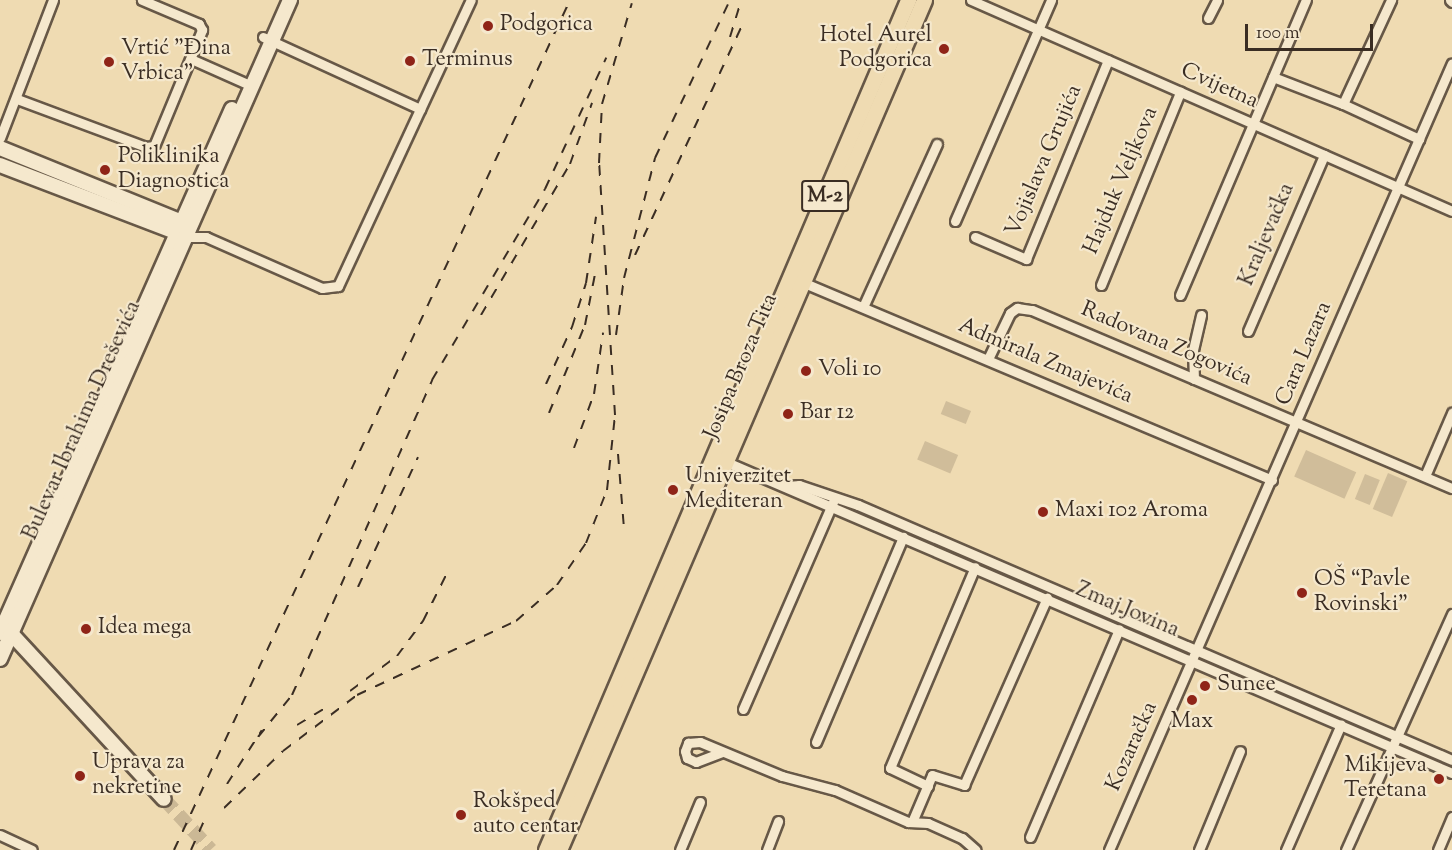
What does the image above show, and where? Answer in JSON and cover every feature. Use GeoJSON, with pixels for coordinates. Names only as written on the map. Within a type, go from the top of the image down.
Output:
{"type":"FeatureCollection","features":[{"type":"Feature","properties":{"kind":"main road","name":"Josipa Broza Tita"},"geometry":{"type":"LineString","coordinates":[[558,850],[617,699],[720,459],[908,0]]}},
{"type":"Feature","properties":{"kind":"main road","name":"Josipa Broza Tita"},"geometry":{"type":"LineString","coordinates":[[720,459],[802,282],[924,0]]}},
{"type":"Feature","properties":{"kind":"main road","name":"Josipa Broza Tita"},"geometry":{"type":"LineString","coordinates":[[546,850],[617,699]]}},
{"type":"Feature","properties":{"kind":"street"},"geometry":{"type":"LineString","coordinates":[[0,138],[17,99],[53,0]]}},
{"type":"Feature","properties":{"kind":"street"},"geometry":{"type":"LineString","coordinates":[[17,99],[151,147],[202,30],[199,24],[141,0]]}},
{"type":"Feature","properties":{"kind":"street"},"geometry":{"type":"LineString","coordinates":[[267,39],[280,0]]}},
{"type":"Feature","properties":{"kind":"street"},"geometry":{"type":"LineString","coordinates":[[267,39],[290,0]]}},
{"type":"Feature","properties":{"kind":"street"},"geometry":{"type":"LineString","coordinates":[[0,165],[206,237],[322,288],[338,286],[471,0]]}},
{"type":"Feature","properties":{"kind":"street","name":"Cvijetna"},"geometry":{"type":"LineString","coordinates":[[971,0],[1452,211]]}},
{"type":"Feature","properties":{"kind":"street"},"geometry":{"type":"LineString","coordinates":[[955,221],[1051,0]]}},
{"type":"Feature","properties":{"kind":"street"},"geometry":{"type":"LineString","coordinates":[[1208,18],[1217,0]]}},
{"type":"Feature","properties":{"kind":"street"},"geometry":{"type":"LineString","coordinates":[[1179,295],[1306,0]]}},
{"type":"Feature","properties":{"kind":"street"},"geometry":{"type":"LineString","coordinates":[[1343,105],[1391,0]]}},
{"type":"Feature","properties":{"kind":"street"},"geometry":{"type":"LineString","coordinates":[[267,39],[420,109]]}},
{"type":"Feature","properties":{"kind":"street","name":"Bulevar Ibrahima Dreševića"},"geometry":{"type":"LineString","coordinates":[[0,659],[4,628],[267,39]]}},
{"type":"Feature","properties":{"kind":"street"},"geometry":{"type":"LineString","coordinates":[[191,59],[248,84]]}},
{"type":"Feature","properties":{"kind":"street","name":"Vojislava Grujića"},"geometry":{"type":"LineString","coordinates":[[975,237],[1026,259],[1108,60]]}},
{"type":"Feature","properties":{"kind":"street","name":"Cara Lazara"},"geometry":{"type":"LineString","coordinates":[[1193,661],[1452,63]]}},
{"type":"Feature","properties":{"kind":"street"},"geometry":{"type":"LineString","coordinates":[[1273,77],[1419,139]]}},
{"type":"Feature","properties":{"kind":"street","name":"Hajduk Veljkova"},"geometry":{"type":"LineString","coordinates":[[1101,285],[1180,92]]}},
{"type":"Feature","properties":{"kind":"street"},"geometry":{"type":"LineString","coordinates":[[863,307],[937,144]]}},
{"type":"Feature","properties":{"kind":"street"},"geometry":{"type":"LineString","coordinates":[[0,148],[184,229]]}},
{"type":"Feature","properties":{"kind":"street","name":"Kraljevačka"},"geometry":{"type":"LineString","coordinates":[[1248,331],[1324,155]]}},
{"type":"Feature","properties":{"kind":"street","name":"Admirala Zmajevića"},"geometry":{"type":"LineString","coordinates":[[802,282],[988,358],[1272,480]]}},
{"type":"Feature","properties":{"kind":"street","name":"Radovana Zogovića"},"geometry":{"type":"LineString","coordinates":[[988,358],[1010,313],[1023,308],[1452,488]]}},
{"type":"Feature","properties":{"kind":"street"},"geometry":{"type":"LineString","coordinates":[[1194,379],[1193,350],[1202,315]]}},
{"type":"Feature","properties":{"kind":"street"},"geometry":{"type":"LineString","coordinates":[[1425,476],[1452,413]]}},
{"type":"Feature","properties":{"kind":"street","name":"Zmaj Jovina"},"geometry":{"type":"LineString","coordinates":[[720,459],[786,487],[833,501],[1198,650],[1452,760]]}},
{"type":"Feature","properties":{"kind":"street"},"geometry":{"type":"LineString","coordinates":[[743,709],[833,501]]}},
{"type":"Feature","properties":{"kind":"street","name":"Zmaj Jovina"},"geometry":{"type":"LineString","coordinates":[[833,501],[903,537],[1392,745],[1452,773]]}},
{"type":"Feature","properties":{"kind":"street"},"geometry":{"type":"LineString","coordinates":[[816,742],[903,537]]}},
{"type":"Feature","properties":{"kind":"street"},"geometry":{"type":"LineString","coordinates":[[928,786],[890,768],[975,567]]}},
{"type":"Feature","properties":{"kind":"street"},"geometry":{"type":"LineString","coordinates":[[912,822],[933,774],[964,785],[1047,598]]}},
{"type":"Feature","properties":{"kind":"street"},"geometry":{"type":"LineString","coordinates":[[1347,850],[1396,734],[1452,614]]}},
{"type":"Feature","properties":{"kind":"street"},"geometry":{"type":"LineString","coordinates":[[4,628],[164,799]]}},
{"type":"Feature","properties":{"kind":"street"},"geometry":{"type":"LineString","coordinates":[[1030,837],[1119,629]]}},
{"type":"Feature","properties":{"kind":"street","name":"Kozaračka"},"geometry":{"type":"LineString","coordinates":[[1110,850],[1193,661]]}},
{"type":"Feature","properties":{"kind":"street"},"geometry":{"type":"LineString","coordinates":[[1286,850],[1341,724]]}},
{"type":"Feature","properties":{"kind":"street"},"geometry":{"type":"LineString","coordinates":[[1199,850],[1240,751]]}},
{"type":"Feature","properties":{"kind":"street"},"geometry":{"type":"LineString","coordinates":[[722,752],[782,777],[835,790],[912,822],[928,823],[972,849]]}},
{"type":"Feature","properties":{"kind":"street"},"geometry":{"type":"LineString","coordinates":[[680,850],[700,802]]}},
{"type":"Feature","properties":{"kind":"street"},"geometry":{"type":"LineString","coordinates":[[1438,850],[1452,817]]}},
{"type":"Feature","properties":{"kind":"street"},"geometry":{"type":"LineString","coordinates":[[766,850],[778,821]]}},
{"type":"Feature","properties":{"kind":"street"},"geometry":{"type":"LineString","coordinates":[[0,835],[32,850]]}},
{"type":"Feature","properties":{"kind":"shaded area"},"geometry":{"type":"Polygon","coordinates":[[[946,401],[971,411],[966,424],[941,414],[946,401]]]}},
{"type":"Feature","properties":{"kind":"shaded area"},"geometry":{"type":"Polygon","coordinates":[[[925,441],[958,455],[950,473],[917,459],[925,441]]]}},
{"type":"Feature","properties":{"kind":"shaded area"},"geometry":{"type":"Polygon","coordinates":[[[1306,450],[1356,472],[1344,499],[1294,476],[1306,450]]]}},
{"type":"Feature","properties":{"kind":"shaded area"},"geometry":{"type":"Polygon","coordinates":[[[1388,473],[1407,481],[1392,517],[1373,509],[1388,473]]]}},
{"type":"Feature","properties":{"kind":"shaded area"},"geometry":{"type":"Polygon","coordinates":[[[1365,474],[1380,480],[1370,505],[1355,499],[1365,474]]]}},
{"type":"Feature","properties":{"kind":"tunnel"},"geometry":{"type":"LineString","coordinates":[[164,799],[211,850]]}},
{"type":"Feature","properties":{"kind":"railway"},"geometry":{"type":"LineString","coordinates":[[174,850],[570,0]]}},
{"type":"Feature","properties":{"kind":"railway"},"geometry":{"type":"LineString","coordinates":[[616,335],[624,278],[655,158],[730,0]]}},
{"type":"Feature","properties":{"kind":"railway"},"geometry":{"type":"LineString","coordinates":[[730,37],[741,0]]}},
{"type":"Feature","properties":{"kind":"railway"},"geometry":{"type":"LineString","coordinates":[[224,808],[283,751],[357,695],[516,621],[557,585],[586,543],[607,490],[615,415],[599,163],[602,104],[632,3]]}},
{"type":"Feature","properties":{"kind":"railway"},"geometry":{"type":"LineString","coordinates":[[635,255],[741,28]]}},
{"type":"Feature","properties":{"kind":"railway"},"geometry":{"type":"LineString","coordinates":[[258,737],[292,695],[432,380],[545,189],[606,58]]}},
{"type":"Feature","properties":{"kind":"railway"},"geometry":{"type":"LineString","coordinates":[[481,315],[570,164],[592,103]]}},
{"type":"Feature","properties":{"kind":"railway"},"geometry":{"type":"LineString","coordinates":[[546,384],[572,327],[586,283],[596,217]]}},
{"type":"Feature","properties":{"kind":"railway"},"geometry":{"type":"LineString","coordinates":[[549,413],[585,325],[595,274]]}},
{"type":"Feature","properties":{"kind":"railway"},"geometry":{"type":"LineString","coordinates":[[574,448],[594,394],[603,333]]}},
{"type":"Feature","properties":{"kind":"railway"},"geometry":{"type":"LineString","coordinates":[[618,454],[624,529]]}},
{"type":"Feature","properties":{"kind":"railway"},"geometry":{"type":"LineString","coordinates":[[358,587],[418,457]]}},
{"type":"Feature","properties":{"kind":"railway"},"geometry":{"type":"LineString","coordinates":[[350,691],[397,656],[423,621],[448,571]]}},
{"type":"Feature","properties":{"kind":"railway"},"geometry":{"type":"LineString","coordinates":[[297,725],[330,705]]}},
{"type":"Feature","properties":{"kind":"railway"},"geometry":{"type":"LineString","coordinates":[[227,784],[262,730]]}},
{"type":"Feature","properties":{"kind":"railway"},"geometry":{"type":"LineString","coordinates":[[191,850],[203,823]]}},
{"type":"Feature","properties":{"kind":"place","name":"Podgorica"},"geometry":{"type":"Point","coordinates":[488,26]}},
{"type":"Feature","properties":{"kind":"place","name":"Hotel Aurel Podgorica"},"geometry":{"type":"Point","coordinates":[944,49]}},
{"type":"Feature","properties":{"kind":"place","name":"Terminus"},"geometry":{"type":"Point","coordinates":[410,61]}},
{"type":"Feature","properties":{"kind":"place","name":"Vrtić \"Đina Vrbica\""},"geometry":{"type":"Point","coordinates":[109,62]}},
{"type":"Feature","properties":{"kind":"place","name":"Poliklinika Diagnostica"},"geometry":{"type":"Point","coordinates":[105,170]}},
{"type":"Feature","properties":{"kind":"place","name":"Voli 10"},"geometry":{"type":"Point","coordinates":[806,371]}},
{"type":"Feature","properties":{"kind":"place","name":"Bar 12"},"geometry":{"type":"Point","coordinates":[788,414]}},
{"type":"Feature","properties":{"kind":"place","name":"Univerzitet Mediteran"},"geometry":{"type":"Point","coordinates":[673,490]}},
{"type":"Feature","properties":{"kind":"place","name":"Maxi 102 Aroma"},"geometry":{"type":"Point","coordinates":[1043,512]}},
{"type":"Feature","properties":{"kind":"place","name":"OŠ “Pavle Rovinski”"},"geometry":{"type":"Point","coordinates":[1302,593]}},
{"type":"Feature","properties":{"kind":"place","name":"Idea mega"},"geometry":{"type":"Point","coordinates":[86,629]}},
{"type":"Feature","properties":{"kind":"place","name":"Sunce"},"geometry":{"type":"Point","coordinates":[1205,686]}},
{"type":"Feature","properties":{"kind":"place","name":"Max"},"geometry":{"type":"Point","coordinates":[1192,700]}},
{"type":"Feature","properties":{"kind":"place","name":"Uprava za nekretine"},"geometry":{"type":"Point","coordinates":[80,776]}},
{"type":"Feature","properties":{"kind":"place","name":"Mikijeva Teretana"},"geometry":{"type":"Point","coordinates":[1439,779]}},
{"type":"Feature","properties":{"kind":"place","name":"Rokšped auto centar"},"geometry":{"type":"Point","coordinates":[461,815]}}]}
